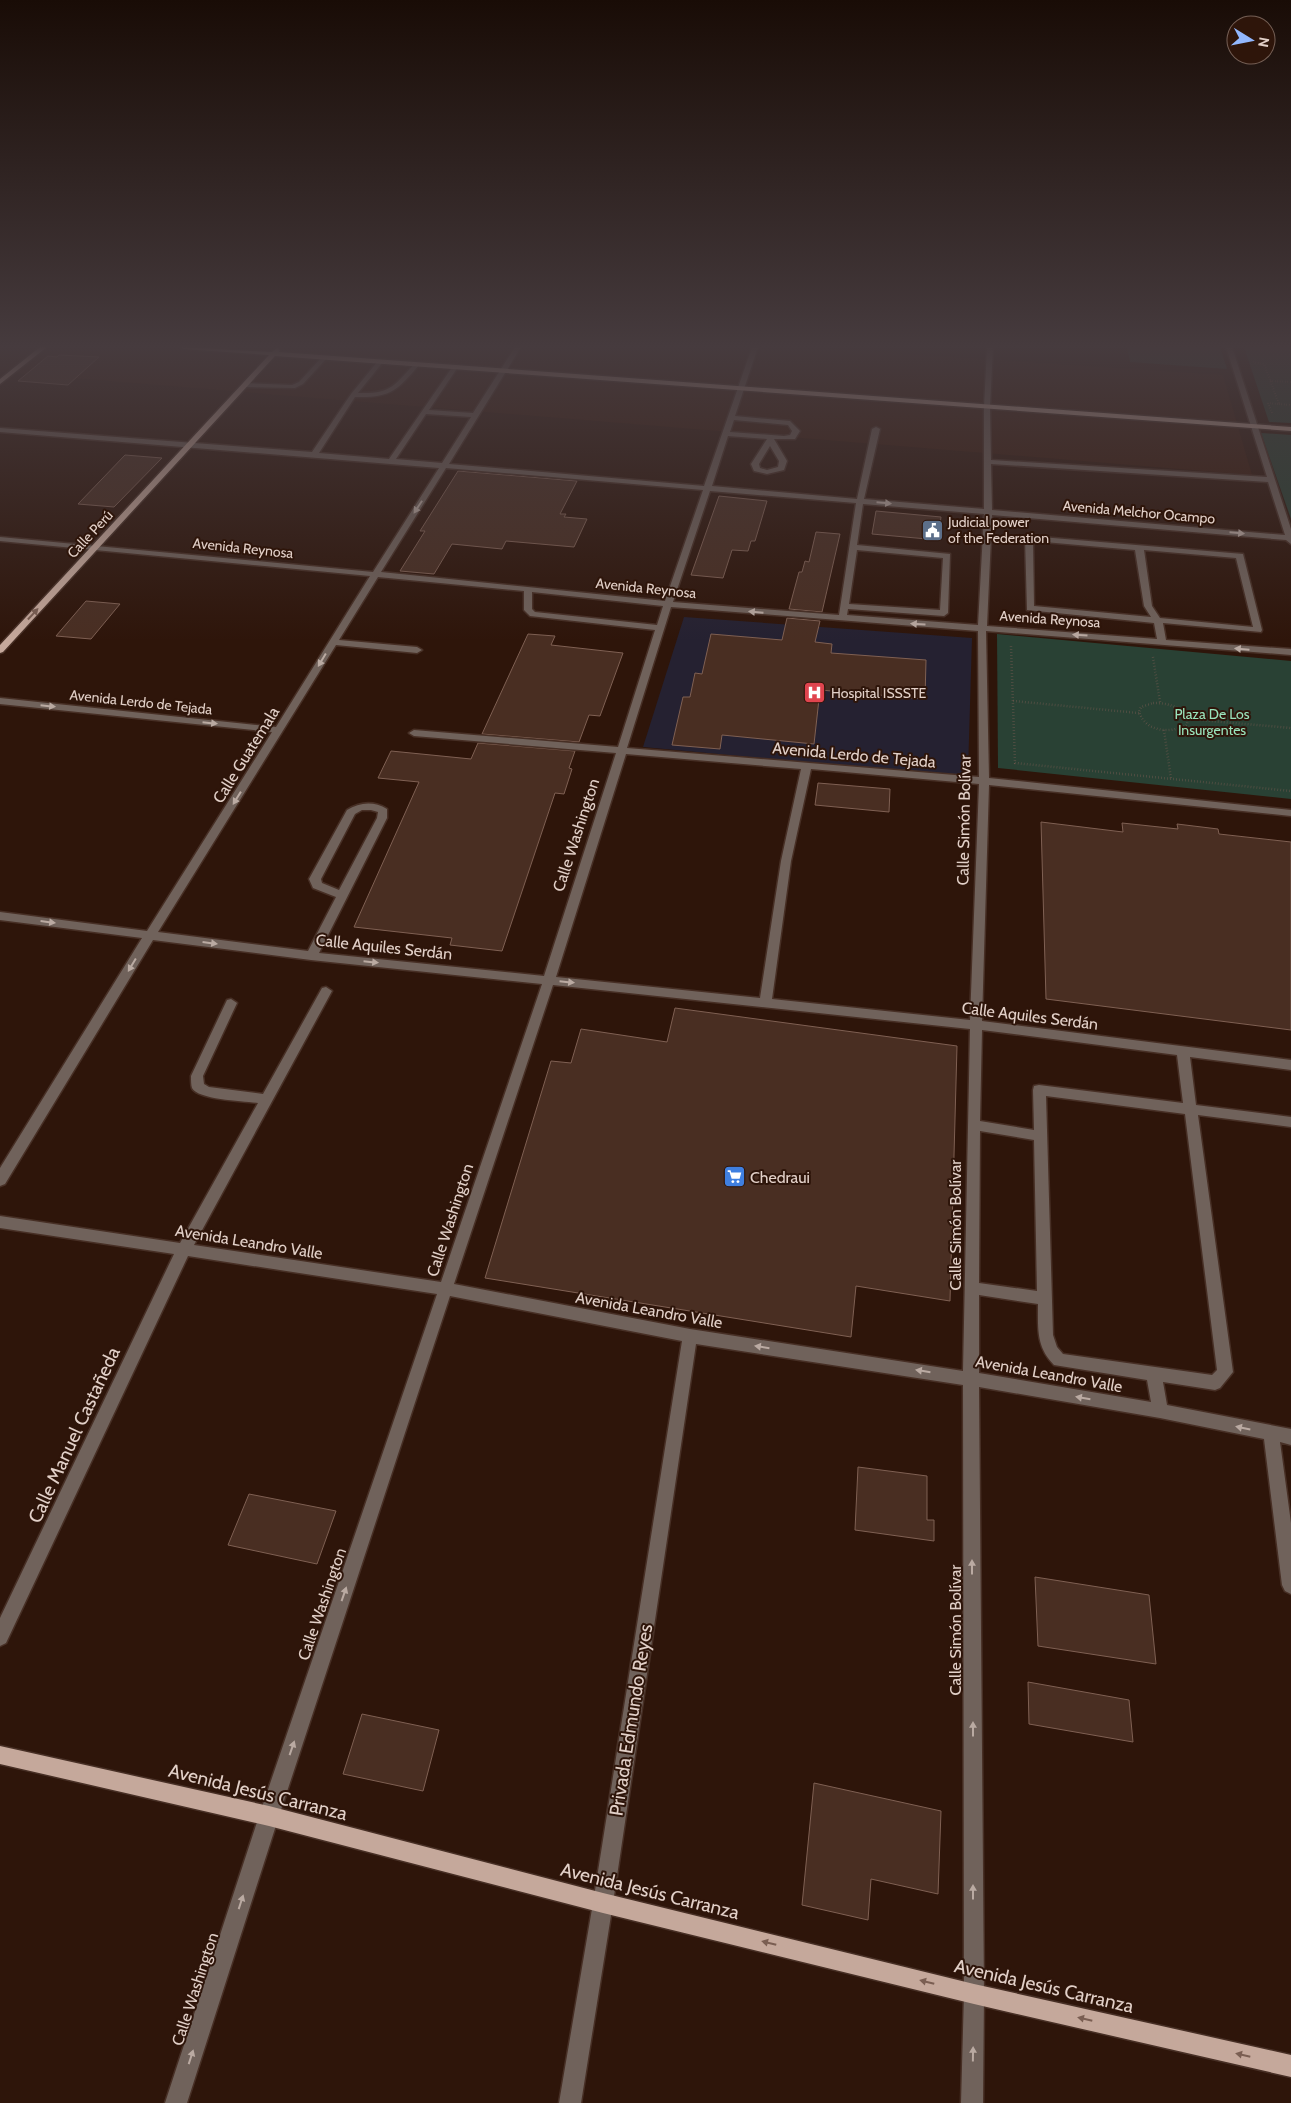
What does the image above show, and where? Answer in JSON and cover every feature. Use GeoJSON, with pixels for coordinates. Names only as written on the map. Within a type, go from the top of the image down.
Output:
{"type":"FeatureCollection","features":[{"type":"Feature","properties":{"kind":"main road","name":"Calle Perú"},"geometry":{"type":"LineString","coordinates":[[0,650],[189,445]]}},
{"type":"Feature","properties":{"kind":"main road","name":"Avenida Jesús Carranza"},"geometry":{"type":"LineString","coordinates":[[0,1755],[269,1816],[603,1903],[974,1994],[1291,2066]]}},
{"type":"Feature","properties":{"kind":"street","name":"Avenida Melchor Ocampo"},"geometry":{"type":"LineString","coordinates":[[203,445],[988,512],[1290,540]]}},
{"type":"Feature","properties":{"kind":"street"},"geometry":{"type":"LineString","coordinates":[[314,455],[320,445]]}},
{"type":"Feature","properties":{"kind":"street"},"geometry":{"type":"LineString","coordinates":[[391,461],[402,445]]}},
{"type":"Feature","properties":{"kind":"street","name":"Calle Guatemala"},"geometry":{"type":"LineString","coordinates":[[0,1180],[150,935],[457,445]]}},
{"type":"Feature","properties":{"kind":"street","name":"Calle Washington"},"geometry":{"type":"LineString","coordinates":[[176,2103],[269,1816],[549,980],[668,604],[722,445]]}},
{"type":"Feature","properties":{"kind":"street"},"geometry":{"type":"LineString","coordinates":[[842,619],[860,501],[872,445]]}},
{"type":"Feature","properties":{"kind":"street","name":"Calle Simón Bolívar"},"geometry":{"type":"LineString","coordinates":[[972,2103],[974,1994],[971,1379],[973,1125],[984,781],[982,628],[988,512],[988,445]]}},
{"type":"Feature","properties":{"kind":"street"},"geometry":{"type":"LineString","coordinates":[[1261,445],[1290,540]]}},
{"type":"Feature","properties":{"kind":"street"},"geometry":{"type":"LineString","coordinates":[[988,462],[1272,480]]}},
{"type":"Feature","properties":{"kind":"street"},"geometry":{"type":"LineString","coordinates":[[1029,538],[1240,556],[1258,630],[1140,619],[1030,608],[1029,538]]}},
{"type":"Feature","properties":{"kind":"street","name":"Avenida Reynosa"},"geometry":{"type":"LineString","coordinates":[[0,539],[668,604],[842,619],[1291,652]]}},
{"type":"Feature","properties":{"kind":"street"},"geometry":{"type":"LineString","coordinates":[[1139,547],[1148,606],[1158,621],[1162,642]]}},
{"type":"Feature","properties":{"kind":"street"},"geometry":{"type":"LineString","coordinates":[[844,606],[944,613],[947,556],[853,548]]}},
{"type":"Feature","properties":{"kind":"street"},"geometry":{"type":"LineString","coordinates":[[528,589],[528,610],[533,614],[661,628]]}},
{"type":"Feature","properties":{"kind":"street"},"geometry":{"type":"LineString","coordinates":[[1142,640],[1139,624],[1148,606]]}},
{"type":"Feature","properties":{"kind":"street"},"geometry":{"type":"LineString","coordinates":[[333,642],[417,650]]}},
{"type":"Feature","properties":{"kind":"street","name":"Avenida Lerdo de Tejada"},"geometry":{"type":"LineString","coordinates":[[0,701],[280,730]]}},
{"type":"Feature","properties":{"kind":"street","name":"Avenida Lerdo de Tejada"},"geometry":{"type":"LineString","coordinates":[[414,733],[984,781],[1291,812]]}},
{"type":"Feature","properties":{"kind":"street"},"geometry":{"type":"LineString","coordinates":[[765,1004],[786,861],[806,767]]}},
{"type":"Feature","properties":{"kind":"street"},"geometry":{"type":"LineString","coordinates":[[311,956],[343,895],[382,818],[383,811],[378,808],[364,806],[352,812],[315,879],[317,885],[330,892],[343,895]]}},
{"type":"Feature","properties":{"kind":"street","name":"Calle Aquiles Serdán"},"geometry":{"type":"LineString","coordinates":[[0,916],[311,956],[975,1025],[1291,1065]]}},
{"type":"Feature","properties":{"kind":"street","name":"Calle Manuel Castañeda"},"geometry":{"type":"LineString","coordinates":[[0,1637],[184,1249],[326,991]]}},
{"type":"Feature","properties":{"kind":"street"},"geometry":{"type":"LineString","coordinates":[[231,1002],[197,1076],[198,1087],[207,1092],[267,1098]]}},
{"type":"Feature","properties":{"kind":"street"},"geometry":{"type":"LineString","coordinates":[[1183,1052],[1191,1109],[1226,1372],[1215,1383],[1059,1360],[1050,1351],[1048,1343],[1039,1090],[1191,1109],[1291,1122]]}},
{"type":"Feature","properties":{"kind":"street"},"geometry":{"type":"LineString","coordinates":[[973,1125],[1041,1136]]}},
{"type":"Feature","properties":{"kind":"street","name":"Avenida Leandro Valle"},"geometry":{"type":"LineString","coordinates":[[0,1222],[446,1289],[690,1336],[971,1379],[1160,1411],[1291,1437]]}},
{"type":"Feature","properties":{"kind":"street"},"geometry":{"type":"LineString","coordinates":[[972,1288],[1045,1299]]}},
{"type":"Feature","properties":{"kind":"street","name":"Privada Edmundo Reyes"},"geometry":{"type":"LineString","coordinates":[[570,2103],[603,1903],[690,1336]]}},
{"type":"Feature","properties":{"kind":"street"},"geometry":{"type":"LineString","coordinates":[[1154,1373],[1160,1411]]}},
{"type":"Feature","properties":{"kind":"street"},"geometry":{"type":"LineString","coordinates":[[1271,1434],[1291,1585]]}},
{"type":"Feature","properties":{"kind":"path"},"geometry":{"type":"LineString","coordinates":[[1011,641],[1015,763],[1291,790]]}},
{"type":"Feature","properties":{"kind":"path"},"geometry":{"type":"LineString","coordinates":[[1153,654],[1160,703]]}},
{"type":"Feature","properties":{"kind":"path"},"geometry":{"type":"LineString","coordinates":[[1013,701],[1139,713]]}},
{"type":"Feature","properties":{"kind":"path"},"geometry":{"type":"LineString","coordinates":[[1160,703],[1178,707],[1188,718],[1187,726],[1182,729],[1164,730],[1149,726],[1143,721],[1139,713],[1146,704],[1160,703]]}},
{"type":"Feature","properties":{"kind":"path"},"geometry":{"type":"LineString","coordinates":[[1188,718],[1291,728]]}},
{"type":"Feature","properties":{"kind":"path"},"geometry":{"type":"LineString","coordinates":[[1164,730],[1171,779]]}},
{"type":"Feature","properties":{"kind":"shaded area"},"geometry":{"type":"Polygon","coordinates":[[[889,445],[1243,445],[1252,475],[889,445]]]}},
{"type":"Feature","properties":{"kind":"shaded area","name":"Hospital ISSSTE"},"geometry":{"type":"Polygon","coordinates":[[[684,617],[972,638],[968,772],[964,775],[954,776],[643,747],[684,617]]]}},
{"type":"Feature","properties":{"kind":"green space"},"geometry":{"type":"Polygon","coordinates":[[[1265,445],[1291,445],[1291,519],[1265,445]]]}},
{"type":"Feature","properties":{"kind":"green space","name":"Plaza De Los Insurgentes"},"geometry":{"type":"Polygon","coordinates":[[[997,634],[1291,661],[1291,799],[998,768],[997,634]]]}},
{"type":"Feature","properties":{"kind":"building"},"geometry":{"type":"Polygon","coordinates":[[[125,455],[162,458],[114,507],[78,504],[125,455]]]}},
{"type":"Feature","properties":{"kind":"building"},"geometry":{"type":"Polygon","coordinates":[[[458,471],[577,481],[560,514],[566,514],[564,517],[587,519],[574,547],[506,541],[502,549],[452,544],[434,574],[400,571],[425,531],[420,531],[458,471]]]}},
{"type":"Feature","properties":{"kind":"building"},"geometry":{"type":"Polygon","coordinates":[[[719,496],[767,501],[755,541],[751,541],[748,551],[732,550],[723,578],[691,575],[719,496]]]}},
{"type":"Feature","properties":{"kind":"building"},"geometry":{"type":"Polygon","coordinates":[[[876,511],[941,517],[938,540],[872,534],[876,511]]]}},
{"type":"Feature","properties":{"kind":"building"},"geometry":{"type":"Polygon","coordinates":[[[816,532],[840,534],[822,612],[789,609],[799,572],[802,572],[805,561],[809,562],[816,532]]]}},
{"type":"Feature","properties":{"kind":"building"},"geometry":{"type":"Polygon","coordinates":[[[86,601],[120,604],[91,639],[56,636],[86,601]]]}},
{"type":"Feature","properties":{"kind":"building"},"geometry":{"type":"Polygon","coordinates":[[[787,618],[820,621],[815,642],[832,644],[831,653],[926,660],[925,699],[820,690],[814,744],[722,735],[720,749],[672,745],[683,697],[690,697],[695,673],[702,674],[711,634],[782,640],[787,618]]]}},
{"type":"Feature","properties":{"kind":"building"},"geometry":{"type":"Polygon","coordinates":[[[528,634],[555,636],[551,645],[623,653],[600,716],[589,715],[579,742],[482,734],[528,634]]]}},
{"type":"Feature","properties":{"kind":"building"},"geometry":{"type":"Polygon","coordinates":[[[478,743],[575,751],[569,768],[572,769],[564,794],[555,793],[502,951],[450,945],[452,938],[354,927],[419,782],[378,778],[391,751],[471,759],[478,743]]]}},
{"type":"Feature","properties":{"kind":"building"},"geometry":{"type":"Polygon","coordinates":[[[818,783],[890,789],[889,812],[815,805],[818,783]]]}},
{"type":"Feature","properties":{"kind":"building"},"geometry":{"type":"Polygon","coordinates":[[[1041,822],[1123,832],[1122,823],[1178,829],[1177,824],[1218,829],[1219,834],[1291,842],[1291,1030],[1046,999],[1041,822]]]}},
{"type":"Feature","properties":{"kind":"building","name":"Chedraui"},"geometry":{"type":"Polygon","coordinates":[[[675,1008],[957,1046],[950,1301],[856,1286],[851,1337],[485,1278],[551,1061],[571,1063],[581,1029],[667,1042],[675,1008]]]}},
{"type":"Feature","properties":{"kind":"building"},"geometry":{"type":"Polygon","coordinates":[[[858,1467],[927,1476],[927,1520],[934,1520],[934,1541],[855,1530],[858,1467]]]}},
{"type":"Feature","properties":{"kind":"building"},"geometry":{"type":"Polygon","coordinates":[[[249,1494],[336,1511],[317,1564],[228,1545],[249,1494]]]}},
{"type":"Feature","properties":{"kind":"building"},"geometry":{"type":"Polygon","coordinates":[[[1035,1577],[1149,1595],[1156,1664],[1038,1646],[1035,1577]]]}},
{"type":"Feature","properties":{"kind":"building"},"geometry":{"type":"Polygon","coordinates":[[[1028,1682],[1129,1700],[1133,1742],[1029,1724],[1028,1682]]]}},
{"type":"Feature","properties":{"kind":"building"},"geometry":{"type":"Polygon","coordinates":[[[362,1714],[439,1730],[423,1791],[343,1774],[362,1714]]]}},
{"type":"Feature","properties":{"kind":"building"},"geometry":{"type":"Polygon","coordinates":[[[814,1783],[941,1811],[938,1894],[871,1879],[868,1920],[802,1905],[814,1783]]]}},
{"type":"Feature","properties":{"kind":"place","name":"Judicial power of the Federation"},"geometry":{"type":"Point","coordinates":[932,530]}},
{"type":"Feature","properties":{"kind":"place","name":"Hospital ISSSTE"},"geometry":{"type":"Point","coordinates":[815,693]}},
{"type":"Feature","properties":{"kind":"place","name":"Chedraui"},"geometry":{"type":"Point","coordinates":[734,1177]}}]}
